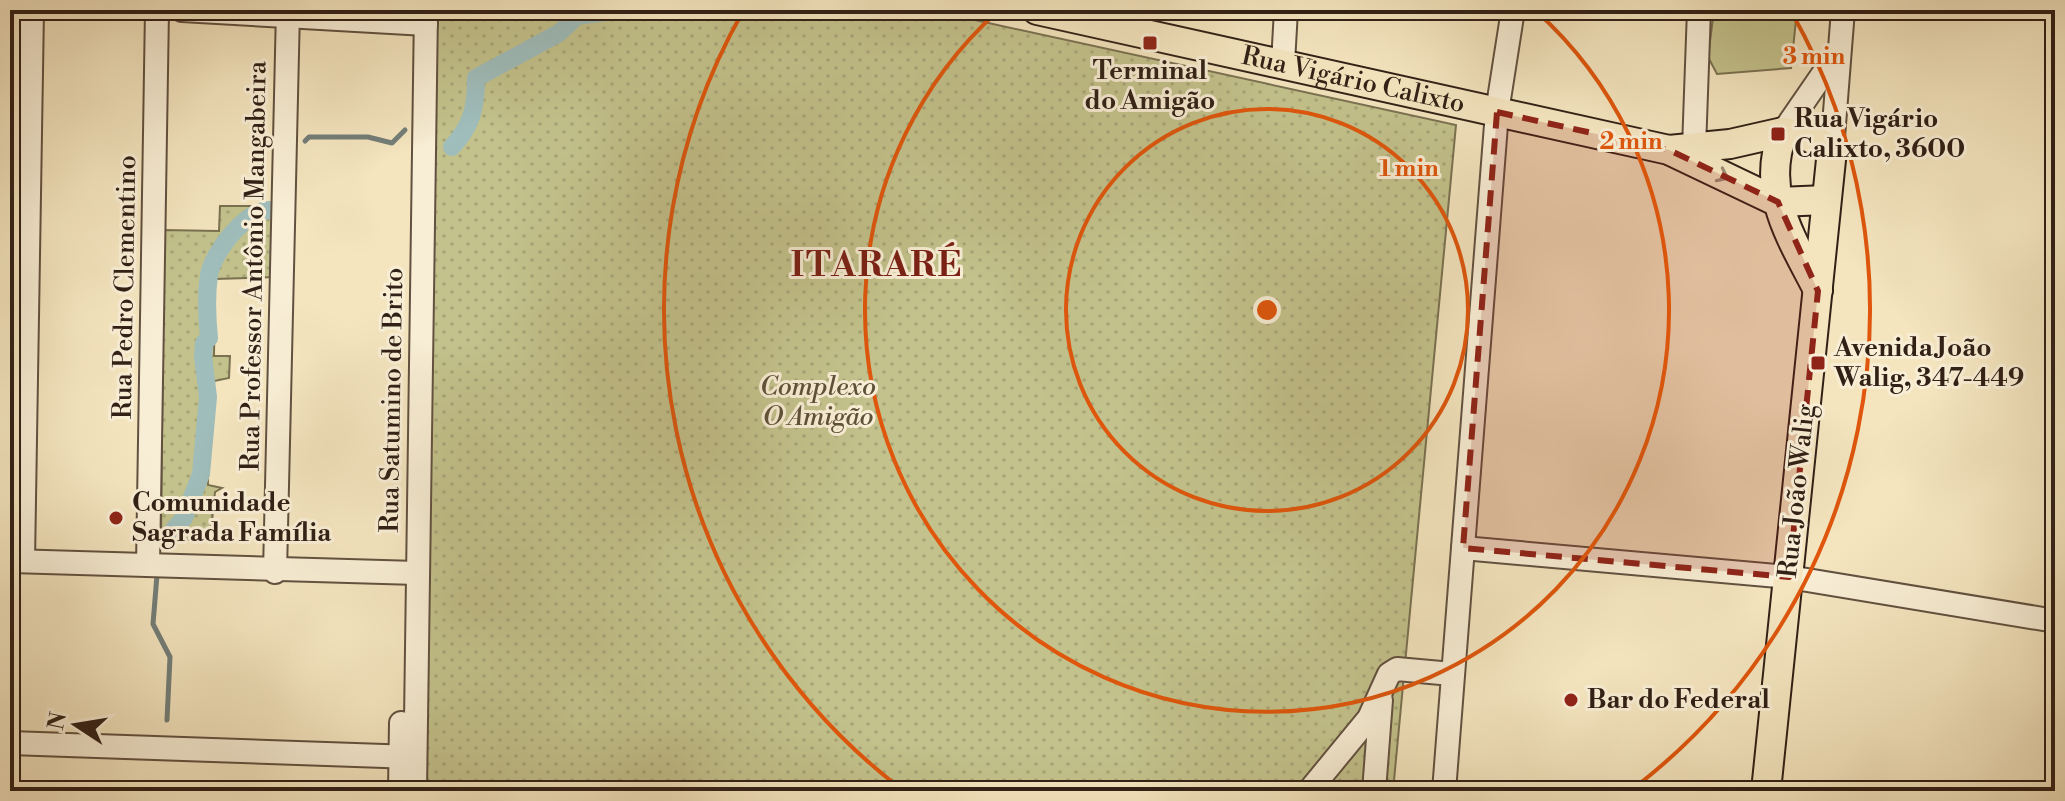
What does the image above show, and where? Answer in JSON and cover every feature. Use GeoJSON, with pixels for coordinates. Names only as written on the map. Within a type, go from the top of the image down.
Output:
{"type":"FeatureCollection","features":[{"type":"Feature","properties":{"kind":"main road","name":"Rua Vigário Calixto"},"geometry":{"type":"LineString","coordinates":[[1037,10],[1120,19],[1283,63],[1497,112],[1681,149],[1778,202],[1826,200]]}},
{"type":"Feature","properties":{"kind":"main road","name":"Rua Vigário Calixto"},"geometry":{"type":"LineString","coordinates":[[1681,149],[1783,132],[1807,136],[1832,150]]}},
{"type":"Feature","properties":{"kind":"main road"},"geometry":{"type":"LineString","coordinates":[[1783,132],[1773,166],[1778,202],[1818,291]]}},
{"type":"Feature","properties":{"kind":"main road","name":"Rua João Walig"},"geometry":{"type":"LineString","coordinates":[[1766,791],[1832,150]]}},
{"type":"Feature","properties":{"kind":"street"},"geometry":{"type":"LineString","coordinates":[[32,10],[16,561],[275,572],[411,573]]}},
{"type":"Feature","properties":{"kind":"street","name":"Rua Pedro Clementino"},"geometry":{"type":"LineString","coordinates":[[148,565],[157,10]]}},
{"type":"Feature","properties":{"kind":"street"},"geometry":{"type":"LineString","coordinates":[[182,10],[418,17]]}},
{"type":"Feature","properties":{"kind":"street"},"geometry":{"type":"LineString","coordinates":[[1283,63],[1286,10]]}},
{"type":"Feature","properties":{"kind":"street"},"geometry":{"type":"LineString","coordinates":[[1444,791],[1497,112],[1513,10]]}},
{"type":"Feature","properties":{"kind":"street"},"geometry":{"type":"LineString","coordinates":[[1681,149],[1699,10]]}},
{"type":"Feature","properties":{"kind":"street","name":"Rua João Walig"},"geometry":{"type":"LineString","coordinates":[[1832,150],[1843,10]]}},
{"type":"Feature","properties":{"kind":"street","name":"Rua Professor Antônio Mangabeira"},"geometry":{"type":"LineString","coordinates":[[275,572],[288,13]]}},
{"type":"Feature","properties":{"kind":"street","name":"Rua Satumino de Brito"},"geometry":{"type":"LineString","coordinates":[[400,791],[408,757],[418,17]]}},
{"type":"Feature","properties":{"kind":"street"},"geometry":{"type":"LineString","coordinates":[[1783,132],[1841,48]]}},
{"type":"Feature","properties":{"kind":"street"},"geometry":{"type":"LineString","coordinates":[[1463,548],[1789,577],[2055,621]]}},
{"type":"Feature","properties":{"kind":"street"},"geometry":{"type":"LineString","coordinates":[[1316,788],[1369,718],[1389,674],[1397,669],[1452,674]]}},
{"type":"Feature","properties":{"kind":"street"},"geometry":{"type":"LineString","coordinates":[[1374,791],[1382,688]]}},
{"type":"Feature","properties":{"kind":"street"},"geometry":{"type":"LineString","coordinates":[[10,743],[408,757]]}},
{"type":"Feature","properties":{"kind":"street","name":"Rua Satumino de Brito"},"geometry":{"type":"LineString","coordinates":[[408,757],[415,791]]}},
{"type":"Feature","properties":{"kind":"highlighted area"},"geometry":{"type":"Polygon","coordinates":[[[1497,112],[1669,150],[1778,202],[1818,291],[1789,577],[1463,548],[1497,112]]]}},
{"type":"Feature","properties":{"kind":"green space","name":"Complexo O Amigão"},"geometry":{"type":"Polygon","coordinates":[[[424,10],[929,10],[1456,125],[1393,791],[414,791],[424,10]]]}},
{"type":"Feature","properties":{"kind":"green space"},"geometry":{"type":"Polygon","coordinates":[[[1714,10],[1797,10],[1791,68],[1717,74],[1708,57],[1714,10]]]}},
{"type":"Feature","properties":{"kind":"green space"},"geometry":{"type":"Polygon","coordinates":[[[220,206],[276,206],[275,277],[215,279],[214,356],[230,356],[229,378],[214,381],[214,420],[207,423],[208,485],[222,488],[215,492],[210,540],[161,539],[164,230],[219,231],[220,206]]]}},
{"type":"Feature","properties":{"kind":"waterway"},"geometry":{"type":"LineString","coordinates":[[452,147],[472,116],[476,78],[559,33],[577,16],[620,10]]}},
{"type":"Feature","properties":{"kind":"waterway"},"geometry":{"type":"LineString","coordinates":[[305,141],[309,137],[368,137],[392,143],[405,130]]}},
{"type":"Feature","properties":{"kind":"waterway"},"geometry":{"type":"LineString","coordinates":[[169,535],[184,518],[201,474],[208,397],[203,356],[204,343],[209,338],[209,275],[217,255],[232,234],[250,217],[269,210]]}},
{"type":"Feature","properties":{"kind":"waterway"},"geometry":{"type":"LineString","coordinates":[[157,575],[153,624],[170,657],[167,720]]}},
{"type":"Feature","properties":{"kind":"place","name":"Terminal do Amigão"},"geometry":{"type":"Point","coordinates":[1150,43]}},
{"type":"Feature","properties":{"kind":"place","name":"Rua Vigário Calixto, 3600"},"geometry":{"type":"Point","coordinates":[1778,134]}},
{"type":"Feature","properties":{"kind":"place","name":"Avenida João Walig, 347-449"},"geometry":{"type":"Point","coordinates":[1818,363]}},
{"type":"Feature","properties":{"kind":"place","name":"Comunidade Sagrada Família"},"geometry":{"type":"Point","coordinates":[116,518]}},
{"type":"Feature","properties":{"kind":"place","name":"Bar do Federal"},"geometry":{"type":"Point","coordinates":[1571,700]}},
{"type":"Feature","properties":{"kind":"district","name":"ITARARÉ"},"geometry":{"type":"Point","coordinates":[877,266]}}]}
